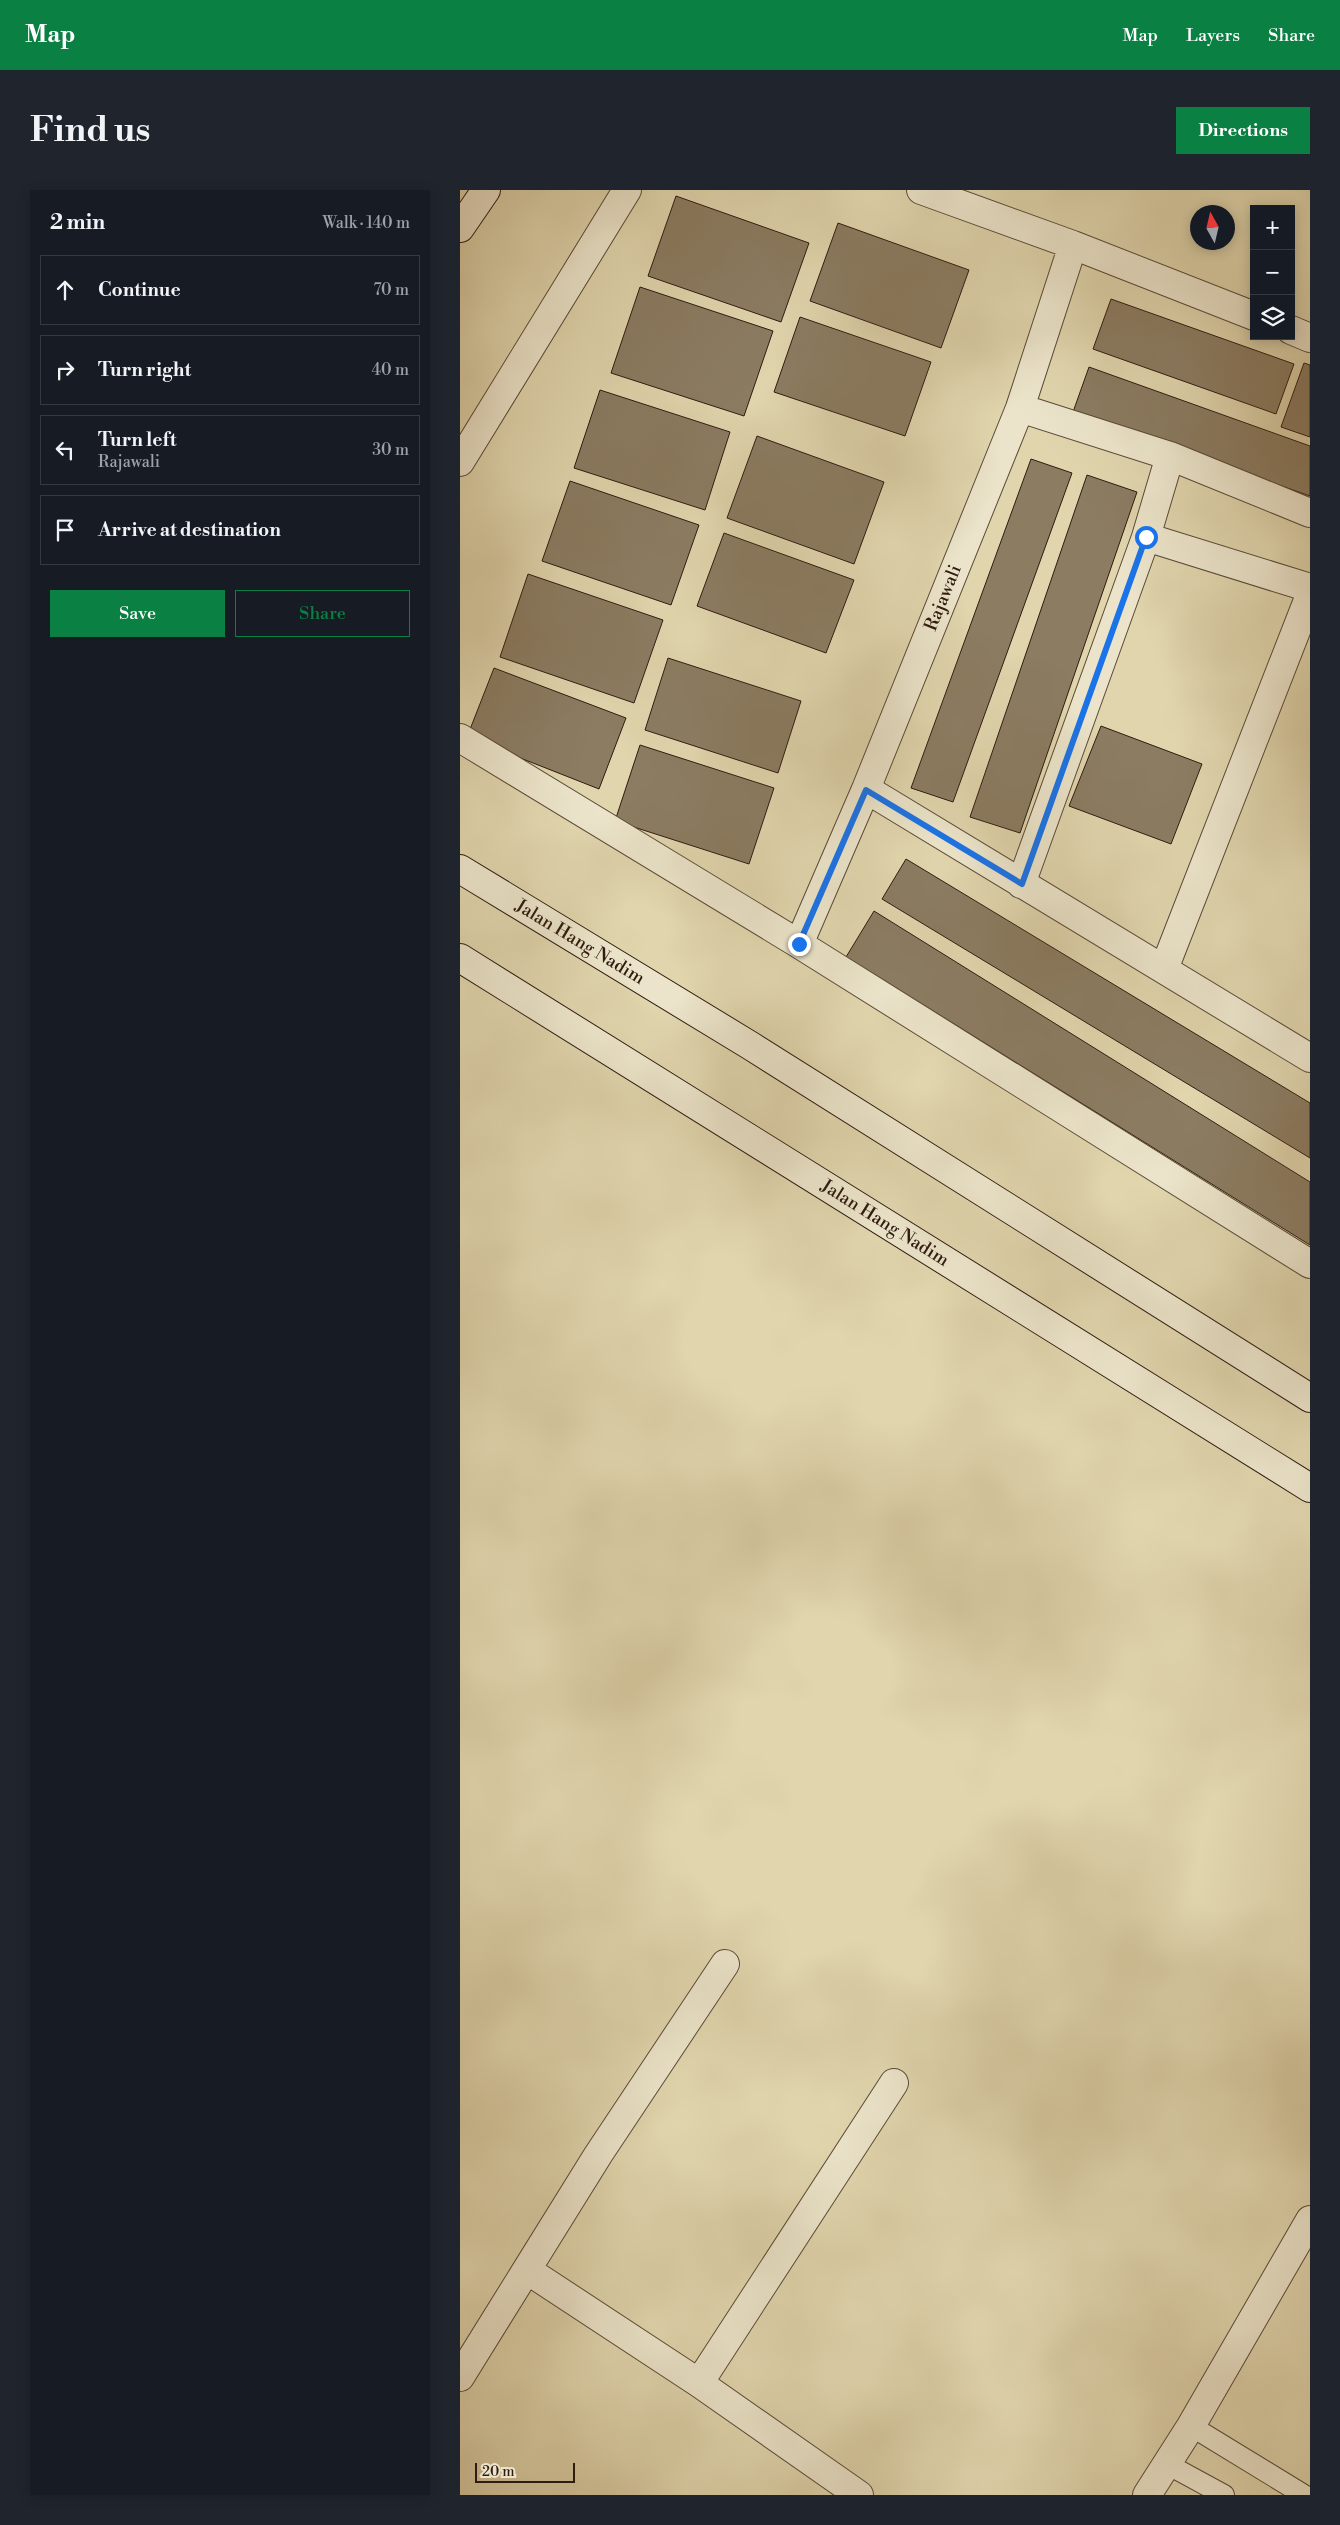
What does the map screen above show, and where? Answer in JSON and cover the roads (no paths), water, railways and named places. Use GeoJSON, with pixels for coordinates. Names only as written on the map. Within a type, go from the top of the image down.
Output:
{"type":"FeatureCollection","features":[{"type":"Feature","properties":{"kind":"street"},"geometry":{"type":"LineString","coordinates":[[460,228],[486,190]]}},
{"type":"Feature","properties":{"kind":"street"},"geometry":{"type":"LineString","coordinates":[[460,462],[627,190]]}},
{"type":"Feature","properties":{"kind":"street"},"geometry":{"type":"LineString","coordinates":[[921,190],[1073,245],[1250,314]]}},
{"type":"Feature","properties":{"kind":"street","name":"Rajawali"},"geometry":{"type":"LineString","coordinates":[[799,944],[866,790],[1020,408],[1073,245]]}},
{"type":"Feature","properties":{"kind":"street"},"geometry":{"type":"LineString","coordinates":[[1295,332],[1310,338]]}},
{"type":"Feature","properties":{"kind":"street"},"geometry":{"type":"LineString","coordinates":[[1020,408],[1170,456],[1310,513]]}},
{"type":"Feature","properties":{"kind":"street"},"geometry":{"type":"LineString","coordinates":[[1022,884],[1146,537],[1170,456]]}},
{"type":"Feature","properties":{"kind":"street"},"geometry":{"type":"LineString","coordinates":[[1146,537],[1310,588]]}},
{"type":"Feature","properties":{"kind":"street"},"geometry":{"type":"LineString","coordinates":[[1164,969],[1310,595]]}},
{"type":"Feature","properties":{"kind":"street"},"geometry":{"type":"LineString","coordinates":[[460,738],[799,944],[1310,1264]]}},
{"type":"Feature","properties":{"kind":"street"},"geometry":{"type":"LineString","coordinates":[[866,790],[1164,969],[1308,1051]]}},
{"type":"Feature","properties":{"kind":"street","name":"Jalan Hang Nadim"},"geometry":{"type":"LineString","coordinates":[[460,869],[751,1046],[1310,1398]]}},
{"type":"Feature","properties":{"kind":"street","name":"Jalan Hang Nadim"},"geometry":{"type":"LineString","coordinates":[[460,958],[1310,1488]]}},
{"type":"Feature","properties":{"kind":"street"},"geometry":{"type":"LineString","coordinates":[[460,2378],[598,2155],[725,1964]]}},
{"type":"Feature","properties":{"kind":"street"},"geometry":{"type":"LineString","coordinates":[[699,2383],[894,2083]]}},
{"type":"Feature","properties":{"kind":"street"},"geometry":{"type":"LineString","coordinates":[[1147,2495],[1191,2426],[1310,2220]]}},
{"type":"Feature","properties":{"kind":"street"},"geometry":{"type":"LineString","coordinates":[[527,2270],[699,2383],[859,2495]]}},
{"type":"Feature","properties":{"kind":"lane"},"geometry":{"type":"LineString","coordinates":[[1191,2426],[1304,2495]]}},
{"type":"Feature","properties":{"kind":"lane"},"geometry":{"type":"LineString","coordinates":[[1167,2464],[1224,2495]]}}]}
